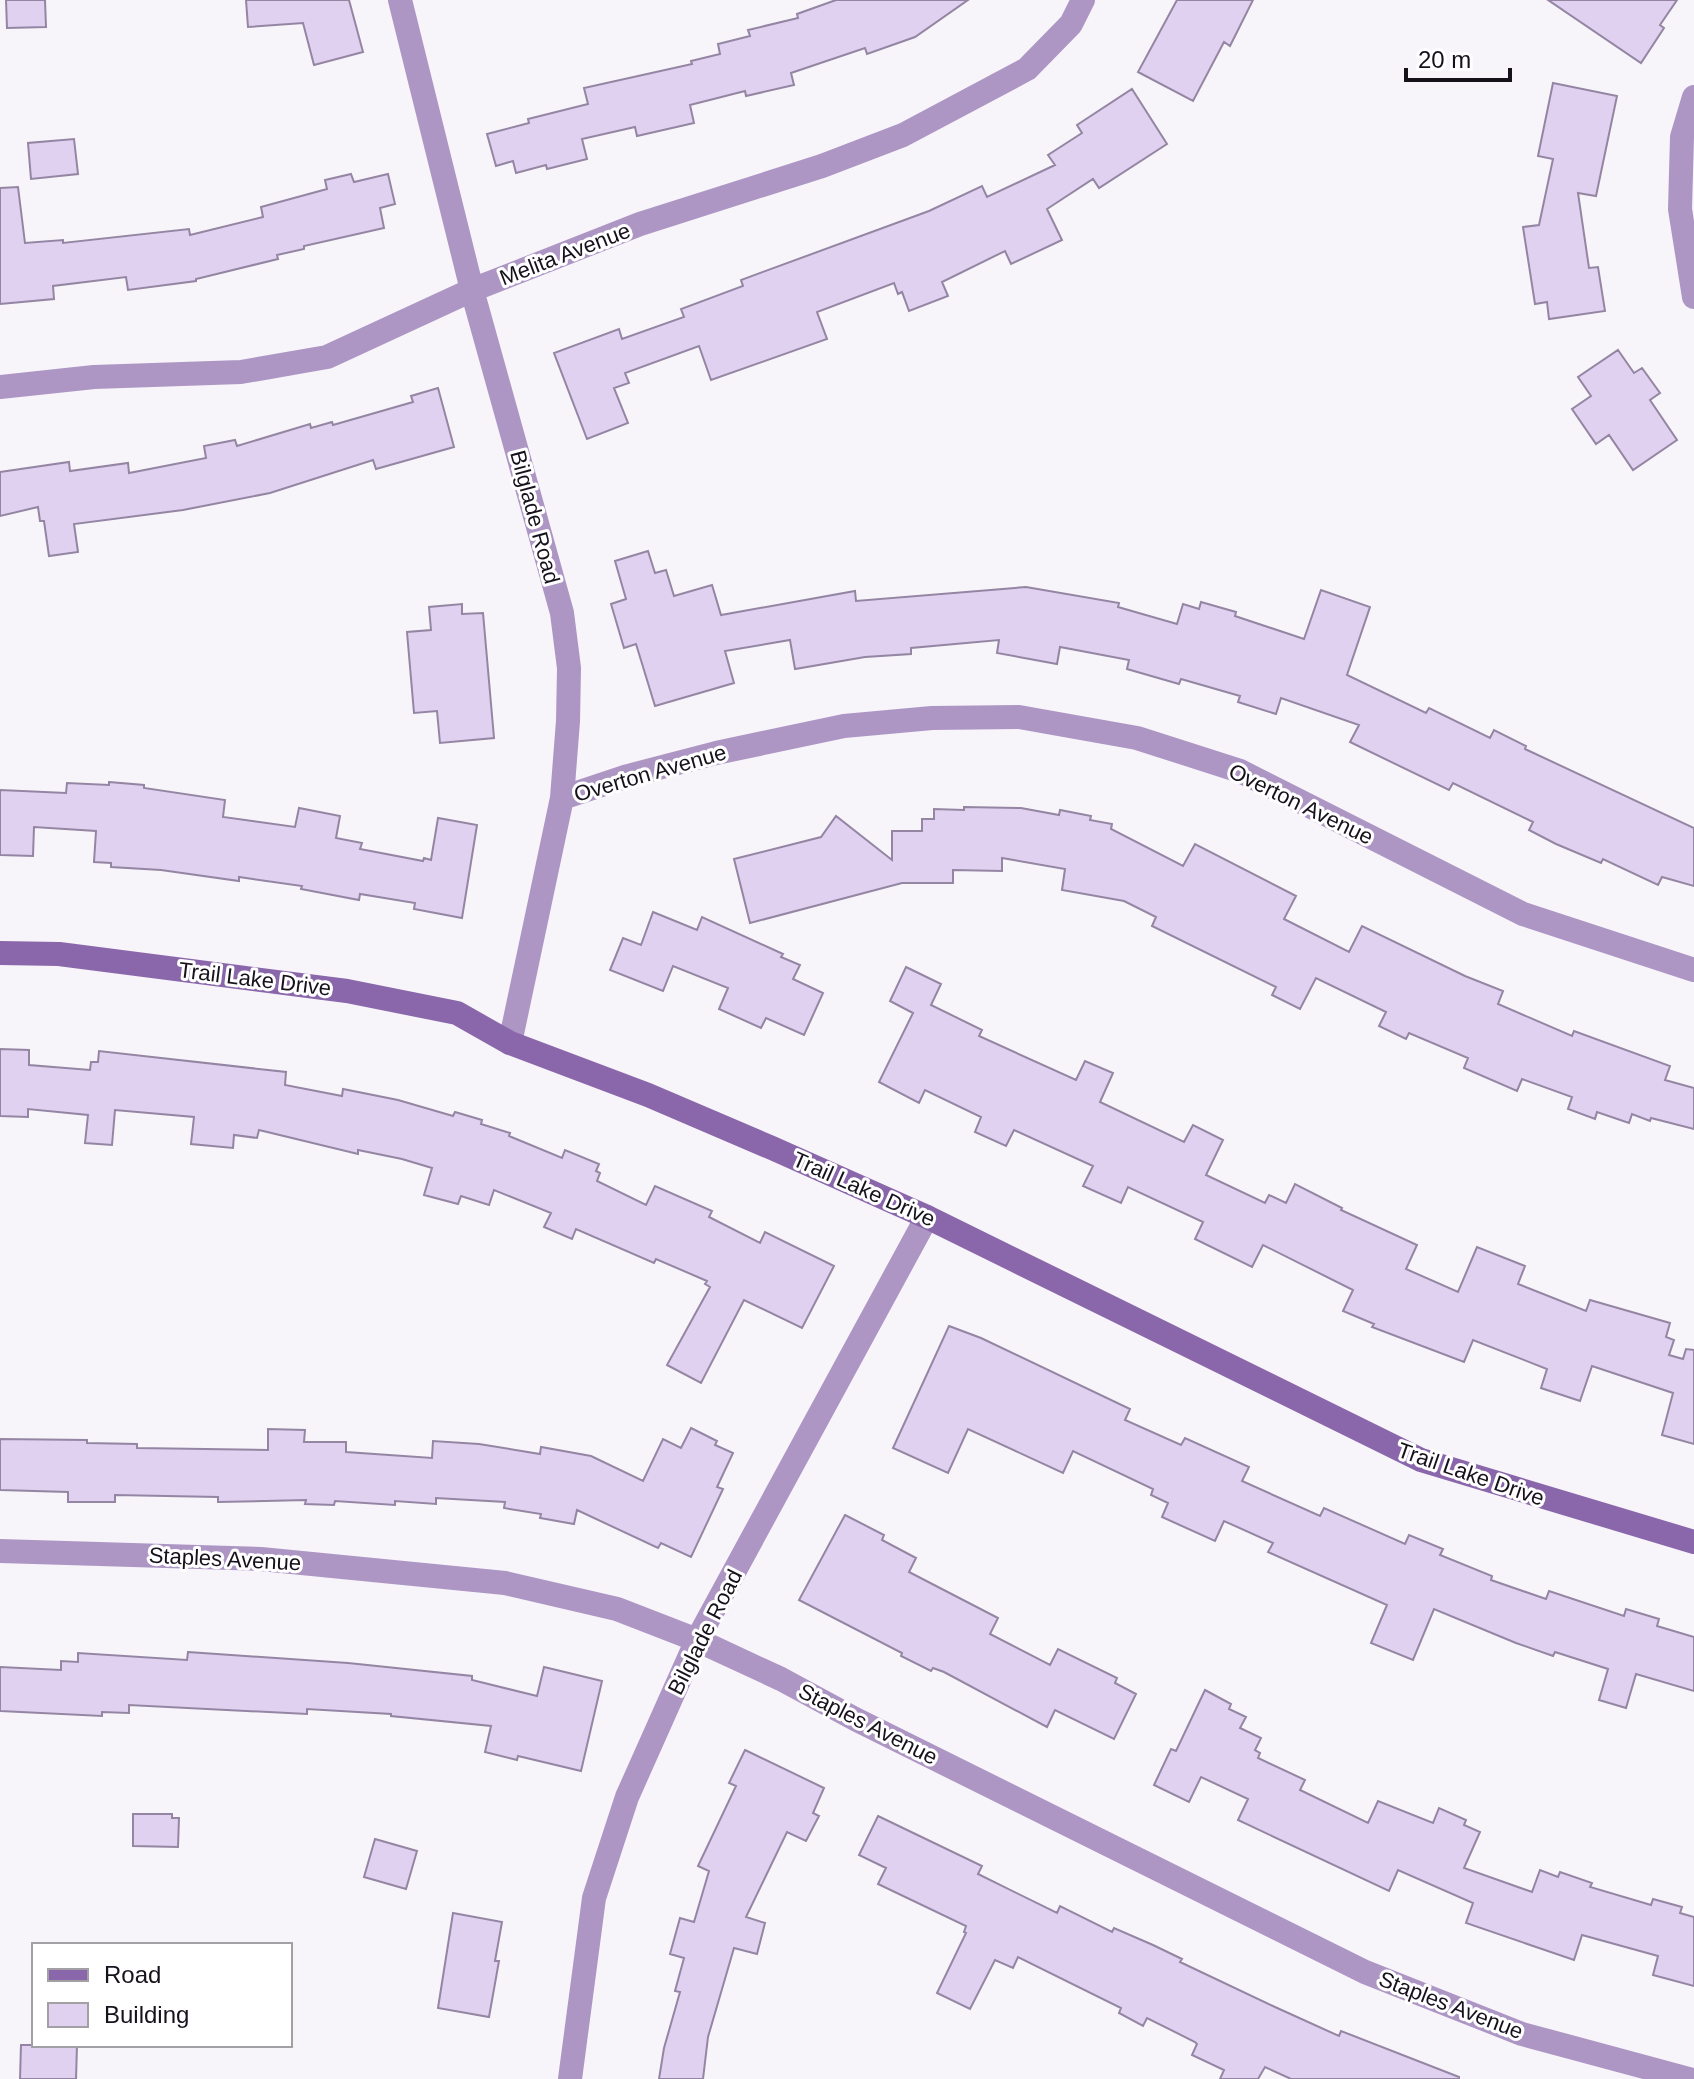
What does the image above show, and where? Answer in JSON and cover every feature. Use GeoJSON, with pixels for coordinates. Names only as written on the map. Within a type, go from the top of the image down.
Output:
{"type":"FeatureCollection","features":[{"type":"Feature","properties":{"kind":"street","name":"Bilglade Road"},"geometry":{"type":"LineString","coordinates":[[400,0],[472,290],[562,613],[569,668],[562,798],[510,1043]]}},
{"type":"Feature","properties":{"kind":"street","name":"Melita Avenue"},"geometry":{"type":"LineString","coordinates":[[0,387],[94,377],[241,372],[327,357],[472,290],[640,224],[822,166],[903,135],[1027,69],[1071,24],[1083,0]]}},
{"type":"Feature","properties":{"kind":"street"},"geometry":{"type":"LineString","coordinates":[[1694,97],[1682,137],[1680,209],[1694,297]]}},
{"type":"Feature","properties":{"kind":"street","name":"Overton Avenue"},"geometry":{"type":"LineString","coordinates":[[562,798],[628,776],[716,753],[844,726],[932,718],[1019,717],[1137,738],[1240,771],[1523,914],[1694,970]]}},
{"type":"Feature","properties":{"kind":"street","name":"Trail Lake Drive"},"geometry":{"type":"LineString","coordinates":[[0,953],[59,954],[347,991],[457,1013],[510,1043],[745,1136],[927,1217],[1421,1460],[1694,1542]]}},
{"type":"Feature","properties":{"kind":"street","name":"Bilglade Road"},"geometry":{"type":"LineString","coordinates":[[570,2079],[594,1898],[627,1797],[697,1640],[927,1217]]}},
{"type":"Feature","properties":{"kind":"street","name":"Staples Avenue"},"geometry":{"type":"LineString","coordinates":[[0,1551],[261,1559],[505,1583],[617,1609],[697,1640],[781,1679],[855,1719],[1365,1972],[1522,2034],[1689,2079]]}},
{"type":"Feature","properties":{"kind":"building"},"geometry":{"type":"Polygon","coordinates":[[[6,0],[45,0],[46,27],[7,28],[6,0]]]}},
{"type":"Feature","properties":{"kind":"building"},"geometry":{"type":"Polygon","coordinates":[[[246,0],[349,0],[363,52],[314,65],[303,23],[248,27],[246,0]]]}},
{"type":"Feature","properties":{"kind":"building"},"geometry":{"type":"Polygon","coordinates":[[[836,0],[968,0],[915,37],[867,54],[865,48],[791,73],[794,85],[746,96],[745,91],[690,105],[694,123],[637,136],[635,127],[582,139],[587,159],[547,169],[546,165],[516,173],[513,161],[496,166],[487,134],[529,123],[528,119],[588,104],[584,88],[692,64],[691,61],[720,54],[718,44],[750,36],[748,30],[798,18],[797,14],[836,0]]]}},
{"type":"Feature","properties":{"kind":"building"},"geometry":{"type":"Polygon","coordinates":[[[1177,0],[1253,0],[1230,46],[1224,42],[1193,101],[1138,72],[1177,0]]]}},
{"type":"Feature","properties":{"kind":"building"},"geometry":{"type":"Polygon","coordinates":[[[1548,0],[1677,0],[1660,25],[1664,28],[1641,63],[1548,0]]]}},
{"type":"Feature","properties":{"kind":"building"},"geometry":{"type":"Polygon","coordinates":[[[1553,83],[1617,96],[1596,196],[1578,193],[1589,268],[1598,267],[1605,311],[1549,319],[1547,302],[1535,304],[1523,227],[1539,225],[1553,159],[1538,156],[1553,83]]]}},
{"type":"Feature","properties":{"kind":"building"},"geometry":{"type":"Polygon","coordinates":[[[1132,89],[1167,144],[1099,188],[1093,179],[1047,209],[1062,240],[1011,264],[1005,251],[942,282],[948,296],[909,311],[902,292],[898,294],[894,283],[817,312],[827,339],[711,380],[699,346],[625,373],[629,383],[614,388],[628,423],[587,439],[554,353],[619,329],[622,339],[684,317],[681,309],[743,286],[741,280],[929,211],[982,186],[987,197],[1055,165],[1048,155],[1082,133],[1077,125],[1132,89]]]}},
{"type":"Feature","properties":{"kind":"building"},"geometry":{"type":"Polygon","coordinates":[[[74,139],[78,174],[31,179],[28,143],[74,139]]]}},
{"type":"Feature","properties":{"kind":"building"},"geometry":{"type":"Polygon","coordinates":[[[351,174],[354,182],[388,174],[395,204],[380,208],[384,228],[304,246],[304,249],[277,255],[278,259],[196,281],[128,290],[126,277],[53,286],[54,299],[0,304],[0,188],[18,187],[25,243],[63,240],[63,243],[189,229],[190,235],[263,217],[261,207],[327,189],[325,180],[351,174]]]}},
{"type":"Feature","properties":{"kind":"building"},"geometry":{"type":"Polygon","coordinates":[[[1618,350],[1634,373],[1642,368],[1660,393],[1650,400],[1677,440],[1633,470],[1609,435],[1596,444],[1572,409],[1591,396],[1578,377],[1618,350]]]}},
{"type":"Feature","properties":{"kind":"building"},"geometry":{"type":"Polygon","coordinates":[[[438,388],[454,447],[376,469],[373,460],[270,493],[183,510],[74,524],[78,552],[49,556],[44,521],[40,521],[38,507],[0,516],[0,472],[69,462],[70,471],[128,463],[129,473],[206,458],[204,446],[235,440],[237,446],[310,424],[311,428],[332,422],[333,425],[413,402],[411,396],[438,388]]]}},
{"type":"Feature","properties":{"kind":"building"},"geometry":{"type":"Polygon","coordinates":[[[648,551],[655,573],[666,570],[674,596],[712,585],[721,615],[855,591],[856,601],[1026,587],[1119,603],[1118,607],[1177,624],[1183,604],[1199,609],[1201,602],[1236,612],[1235,616],[1304,639],[1321,590],[1370,607],[1347,675],[1426,713],[1429,708],[1490,738],[1494,730],[1526,746],[1525,749],[1694,828],[1694,886],[1662,877],[1658,885],[1603,859],[1601,863],[1556,844],[1529,830],[1533,822],[1453,783],[1449,790],[1350,742],[1359,725],[1281,698],[1276,714],[1238,702],[1240,696],[1181,679],[1179,684],[1127,669],[1129,660],[1060,647],[1057,664],[997,653],[999,640],[911,648],[911,654],[865,657],[795,669],[790,640],[725,651],[734,683],[655,706],[636,644],[624,648],[611,604],[626,599],[615,561],[648,551]]]}},
{"type":"Feature","properties":{"kind":"building"},"geometry":{"type":"Polygon","coordinates":[[[462,604],[462,614],[483,613],[494,738],[440,743],[437,711],[414,713],[407,632],[431,630],[429,607],[462,604]]]}},
{"type":"Feature","properties":{"kind":"building"},"geometry":{"type":"Polygon","coordinates":[[[109,782],[144,785],[144,788],[225,800],[223,817],[295,827],[299,808],[340,816],[336,838],[362,843],[360,849],[423,861],[424,858],[431,860],[438,818],[477,825],[462,918],[414,909],[415,903],[360,894],[359,900],[301,889],[302,886],[239,877],[239,881],[161,870],[111,867],[111,863],[94,862],[96,831],[34,827],[33,856],[0,855],[0,790],[66,793],[67,783],[109,785],[109,782]]]}},
{"type":"Feature","properties":{"kind":"building"},"geometry":{"type":"Polygon","coordinates":[[[964,807],[1021,808],[1059,815],[1060,810],[1091,816],[1090,820],[1112,824],[1111,829],[1183,866],[1195,844],[1296,896],[1284,919],[1349,952],[1362,926],[1503,991],[1498,1004],[1572,1036],[1574,1031],[1670,1066],[1665,1080],[1694,1088],[1694,1129],[1651,1118],[1650,1121],[1632,1114],[1629,1123],[1597,1112],[1595,1119],[1568,1109],[1572,1097],[1522,1079],[1517,1091],[1464,1068],[1468,1058],[1409,1033],[1406,1039],[1379,1026],[1386,1012],[1316,978],[1300,1009],[1272,995],[1276,987],[1152,926],[1156,917],[1124,901],[1062,890],[1065,869],[1002,858],[1002,871],[953,870],[953,883],[902,883],[750,923],[734,859],[821,837],[836,816],[892,860],[892,831],[922,831],[922,819],[934,819],[934,809],[964,810],[964,807]]]}},
{"type":"Feature","properties":{"kind":"building"},"geometry":{"type":"Polygon","coordinates":[[[653,912],[697,930],[702,917],[783,954],[781,957],[800,965],[793,979],[823,993],[804,1035],[766,1018],[761,1028],[719,1009],[728,988],[673,966],[663,991],[610,970],[623,938],[641,945],[653,912]]]}},
{"type":"Feature","properties":{"kind":"building"},"geometry":{"type":"Polygon","coordinates":[[[906,967],[941,984],[931,1005],[982,1030],[979,1036],[1076,1080],[1085,1061],[1113,1073],[1100,1102],[1184,1142],[1193,1125],[1223,1140],[1206,1175],[1265,1203],[1269,1195],[1286,1203],[1295,1184],[1341,1210],[1417,1245],[1406,1269],[1458,1292],[1477,1247],[1525,1266],[1518,1284],[1586,1311],[1590,1300],[1670,1323],[1666,1337],[1674,1340],[1669,1355],[1683,1359],[1686,1349],[1694,1350],[1694,1444],[1662,1435],[1673,1393],[1592,1366],[1580,1401],[1541,1388],[1547,1369],[1473,1340],[1464,1362],[1372,1327],[1374,1324],[1343,1311],[1353,1290],[1263,1245],[1252,1267],[1195,1239],[1203,1222],[1128,1187],[1121,1203],[1083,1186],[1093,1166],[1014,1130],[1006,1146],[975,1132],[981,1117],[925,1090],[919,1103],[879,1082],[913,1013],[890,1001],[906,967]]]}},
{"type":"Feature","properties":{"kind":"building"},"geometry":{"type":"Polygon","coordinates":[[[0,1049],[29,1050],[29,1065],[90,1070],[91,1062],[98,1062],[99,1051],[286,1072],[285,1085],[342,1096],[343,1089],[398,1100],[453,1116],[455,1112],[482,1120],[481,1124],[510,1133],[509,1136],[562,1158],[565,1150],[599,1164],[597,1181],[646,1205],[655,1186],[712,1211],[709,1217],[760,1243],[765,1232],[834,1266],[802,1328],[744,1300],[701,1383],[667,1365],[710,1287],[705,1284],[707,1281],[656,1259],[654,1263],[576,1229],[572,1239],[544,1227],[551,1213],[494,1190],[489,1205],[461,1196],[458,1204],[424,1195],[432,1168],[402,1159],[358,1150],[358,1154],[259,1130],[257,1138],[234,1135],[233,1148],[191,1144],[194,1117],[115,1110],[112,1145],[85,1143],[88,1115],[28,1109],[28,1117],[0,1116],[0,1049]]]}},
{"type":"Feature","properties":{"kind":"building"},"geometry":{"type":"Polygon","coordinates":[[[949,1326],[981,1338],[1130,1409],[1125,1420],[1181,1445],[1185,1438],[1249,1467],[1242,1481],[1320,1516],[1324,1508],[1405,1544],[1409,1535],[1443,1549],[1440,1555],[1492,1576],[1491,1580],[1546,1599],[1549,1591],[1624,1616],[1626,1609],[1659,1619],[1657,1626],[1694,1637],[1694,1691],[1636,1674],[1626,1708],[1599,1700],[1608,1669],[1555,1652],[1553,1656],[1434,1609],[1413,1660],[1371,1643],[1387,1605],[1268,1552],[1273,1543],[1224,1521],[1215,1541],[1162,1517],[1168,1503],[1151,1495],[1153,1489],[1073,1451],[1063,1473],[968,1429],[948,1473],[893,1448],[949,1326]]]}},
{"type":"Feature","properties":{"kind":"building"},"geometry":{"type":"Polygon","coordinates":[[[691,1428],[733,1453],[717,1487],[723,1489],[691,1557],[661,1543],[658,1548],[577,1510],[574,1524],[504,1508],[505,1502],[436,1498],[436,1504],[335,1501],[334,1505],[305,1504],[306,1500],[218,1502],[218,1497],[115,1495],[115,1502],[68,1502],[68,1492],[0,1490],[0,1439],[87,1440],[87,1443],[137,1444],[137,1448],[268,1450],[268,1429],[305,1430],[304,1442],[346,1442],[346,1452],[432,1458],[433,1441],[479,1444],[540,1454],[541,1447],[591,1456],[643,1481],[663,1439],[681,1448],[691,1428]]]}},
{"type":"Feature","properties":{"kind":"building"},"geometry":{"type":"Polygon","coordinates":[[[845,1515],[884,1535],[882,1540],[916,1558],[909,1572],[998,1618],[990,1634],[1050,1665],[1058,1649],[1117,1678],[1115,1683],[1136,1694],[1114,1739],[1055,1710],[1047,1727],[944,1672],[933,1668],[931,1671],[901,1656],[902,1653],[799,1600],[845,1515]]]}},
{"type":"Feature","properties":{"kind":"building"},"geometry":{"type":"Polygon","coordinates":[[[188,1652],[348,1663],[472,1676],[472,1680],[537,1696],[544,1667],[602,1681],[581,1771],[518,1756],[517,1760],[485,1752],[491,1726],[391,1714],[307,1709],[307,1714],[129,1705],[129,1713],[102,1712],[102,1716],[0,1711],[0,1667],[61,1670],[61,1661],[78,1662],[78,1653],[187,1660],[188,1652]]]}},
{"type":"Feature","properties":{"kind":"building"},"geometry":{"type":"Polygon","coordinates":[[[1205,1690],[1231,1704],[1229,1709],[1246,1717],[1240,1728],[1261,1738],[1255,1750],[1260,1753],[1258,1758],[1305,1780],[1300,1790],[1368,1823],[1378,1801],[1433,1823],[1439,1808],[1466,1820],[1464,1825],[1480,1832],[1464,1868],[1532,1892],[1540,1870],[1558,1877],[1560,1872],[1592,1883],[1590,1887],[1651,1905],[1653,1899],[1682,1907],[1680,1913],[1694,1917],[1694,1986],[1653,1975],[1658,1956],[1582,1935],[1574,1960],[1466,1923],[1473,1903],[1398,1870],[1389,1891],[1238,1820],[1248,1799],[1201,1777],[1189,1802],[1154,1785],[1171,1749],[1176,1751],[1205,1690]]]}},
{"type":"Feature","properties":{"kind":"building"},"geometry":{"type":"Polygon","coordinates":[[[745,1750],[824,1788],[813,1813],[819,1816],[806,1841],[787,1832],[746,1917],[765,1923],[757,1954],[734,1948],[708,2037],[703,2079],[659,2079],[664,2048],[680,1992],[675,1991],[684,1958],[670,1954],[680,1918],[694,1922],[709,1871],[698,1866],[736,1786],[729,1783],[745,1750]]]}},
{"type":"Feature","properties":{"kind":"building"},"geometry":{"type":"Polygon","coordinates":[[[133,1814],[172,1814],[172,1818],[179,1818],[178,1847],[133,1846],[133,1814]]]}},
{"type":"Feature","properties":{"kind":"building"},"geometry":{"type":"Polygon","coordinates":[[[878,1816],[982,1866],[978,1874],[1057,1913],[1060,1906],[1112,1932],[1114,1928],[1339,2036],[1341,2031],[1459,2079],[1291,2079],[1265,2067],[1258,2079],[1220,2079],[1224,2070],[1192,2055],[1195,2042],[1147,2018],[1143,2026],[1119,2013],[1121,2008],[1018,1957],[1013,1968],[995,1960],[970,2009],[937,1993],[966,1933],[966,1926],[878,1884],[886,1868],[859,1855],[878,1816]]]}},
{"type":"Feature","properties":{"kind":"building"},"geometry":{"type":"Polygon","coordinates":[[[375,1839],[417,1851],[406,1889],[364,1877],[375,1839]]]}},
{"type":"Feature","properties":{"kind":"building"},"geometry":{"type":"Polygon","coordinates":[[[453,1913],[502,1922],[489,2017],[438,2008],[453,1913]]]}},
{"type":"Feature","properties":{"kind":"building"},"geometry":{"type":"Polygon","coordinates":[[[21,2045],[77,2047],[76,2079],[20,2079],[21,2045]]]}}]}
